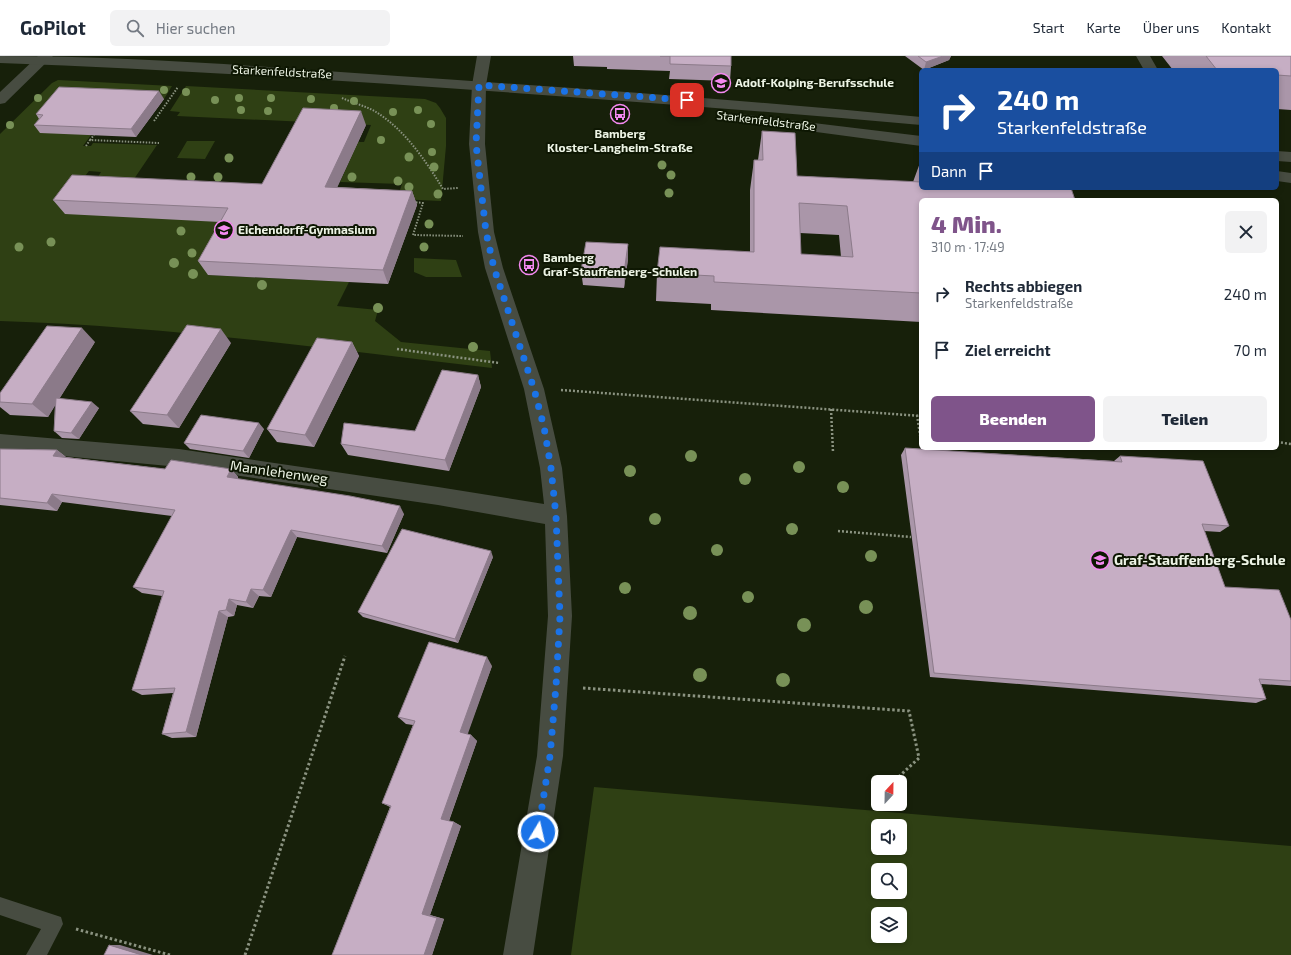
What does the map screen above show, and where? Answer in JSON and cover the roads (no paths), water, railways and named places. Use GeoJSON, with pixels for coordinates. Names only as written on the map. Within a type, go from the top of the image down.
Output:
{"type":"FeatureCollection","features":[{"type":"Feature","properties":{"kind":"street"},"geometry":{"type":"LineString","coordinates":[[484,56],[479,85],[476,144],[487,236],[494,268],[534,389],[544,427],[551,468],[556,516],[560,616],[550,756],[518,955]]}},
{"type":"Feature","properties":{"kind":"street"},"geometry":{"type":"LineString","coordinates":[[1143,56],[1150,68]]}},
{"type":"Feature","properties":{"kind":"street"},"geometry":{"type":"LineString","coordinates":[[0,100],[44,58]]}},
{"type":"Feature","properties":{"kind":"street","name":"Starkenfeldstraße"},"geometry":{"type":"LineString","coordinates":[[0,59],[44,58],[479,85],[764,106],[919,121]]}},
{"type":"Feature","properties":{"kind":"street","name":"Starkenfeldstraße"},"geometry":{"type":"LineString","coordinates":[[564,92],[624,103],[919,142]]}},
{"type":"Feature","properties":{"kind":"street"},"geometry":{"type":"LineString","coordinates":[[1279,156],[1291,157]]}},
{"type":"Feature","properties":{"kind":"street"},"geometry":{"type":"LineString","coordinates":[[1279,176],[1291,178]]}},
{"type":"Feature","properties":{"kind":"street","name":"Mannlehenweg"},"geometry":{"type":"LineString","coordinates":[[0,442],[179,458],[438,496],[556,516]]}},
{"type":"Feature","properties":{"kind":"lane"},"geometry":{"type":"LineString","coordinates":[[0,906],[54,924],[36,955]]}},
{"type":"Feature","properties":{"kind":"place","name":"Adolf-Kolping-Berufsschule"},"geometry":{"type":"Point","coordinates":[721,83]}},
{"type":"Feature","properties":{"kind":"place","name":"Bamberg Kloster-Langheim-Straße"},"geometry":{"type":"Point","coordinates":[620,114]}},
{"type":"Feature","properties":{"kind":"place","name":"Eichendorff-Gymnasium"},"geometry":{"type":"Point","coordinates":[224,230]}},
{"type":"Feature","properties":{"kind":"place","name":"Bamberg Graf-Stauffenberg-Schulen"},"geometry":{"type":"Point","coordinates":[529,265]}},
{"type":"Feature","properties":{"kind":"place","name":"Graf-Stauffenberg-Schule"},"geometry":{"type":"Point","coordinates":[1100,560]}}]}
